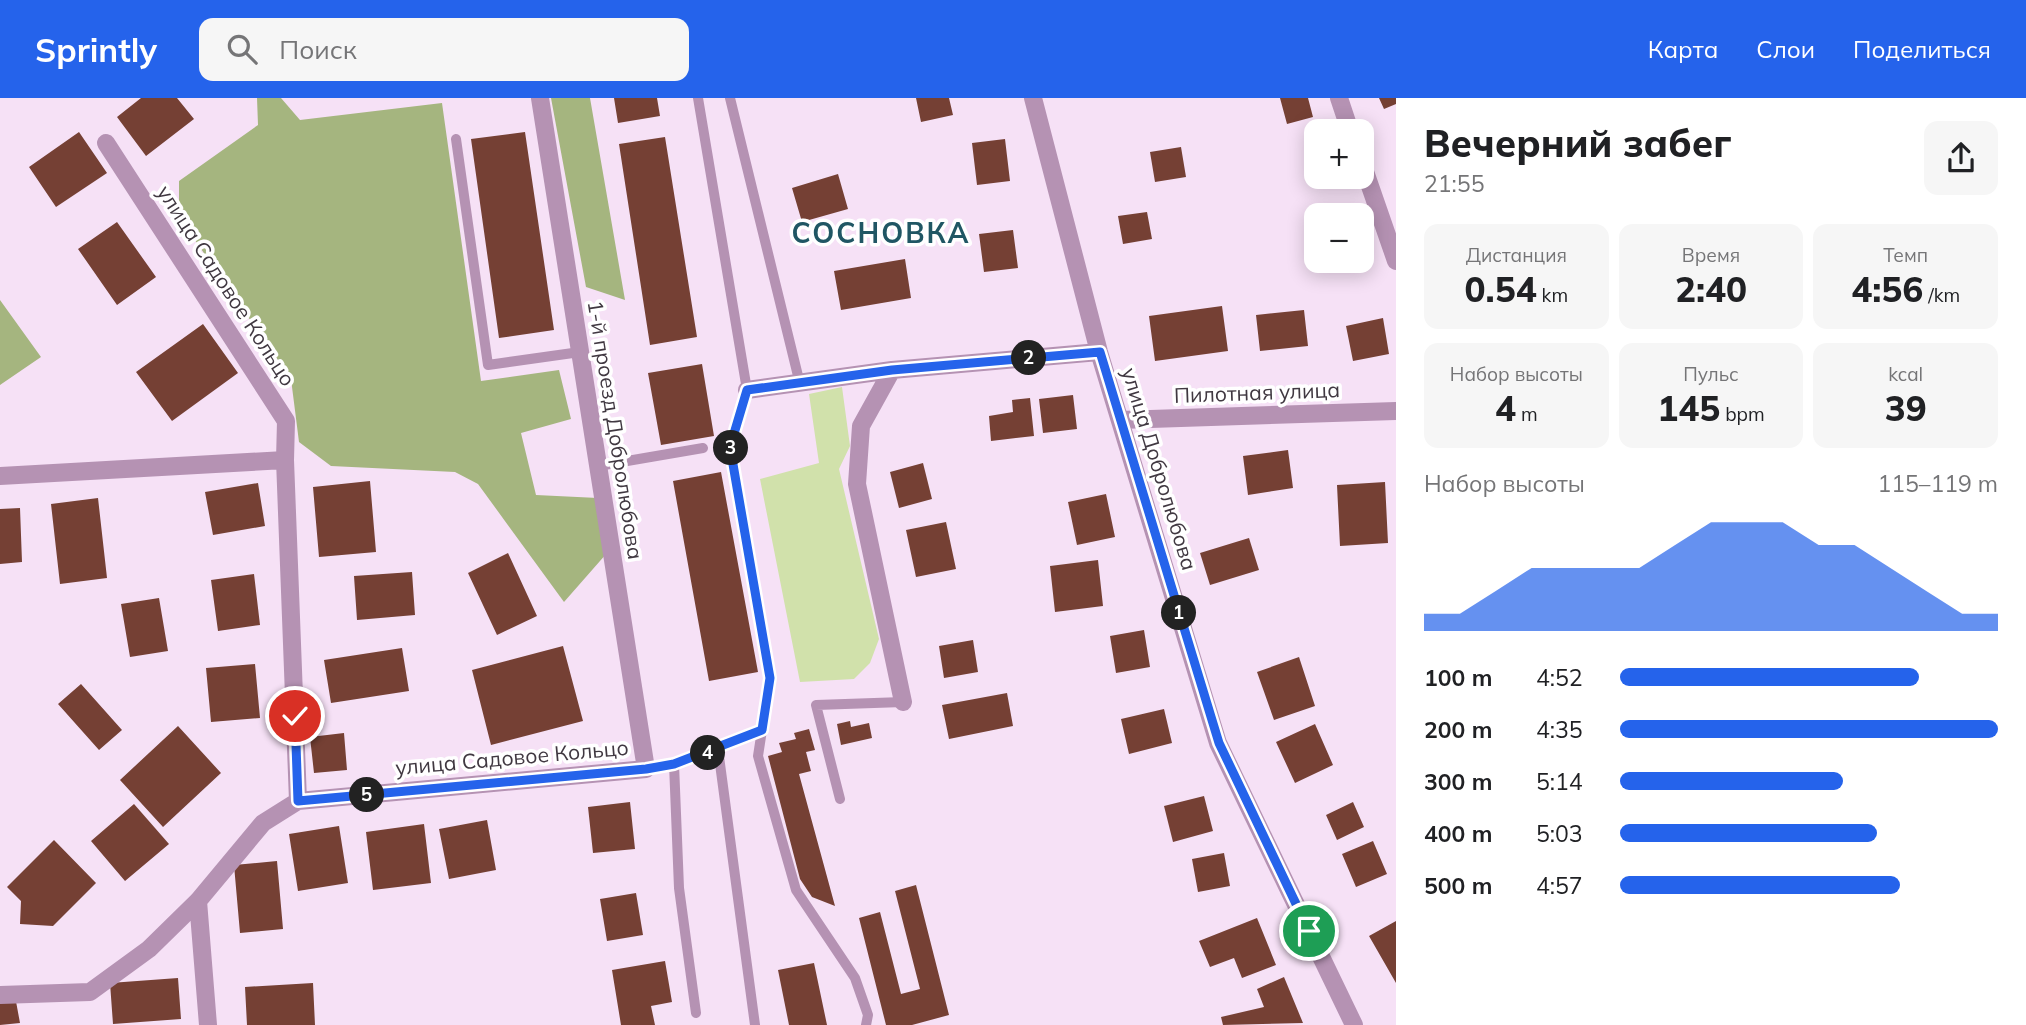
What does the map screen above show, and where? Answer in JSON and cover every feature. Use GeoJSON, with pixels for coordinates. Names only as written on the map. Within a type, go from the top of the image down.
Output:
{"type":"FeatureCollection","features":[{"type":"Feature","properties":{"kind":"street","name":"1-й проезд Добролюбова"},"geometry":{"type":"LineString","coordinates":[[540,98],[646,769]]}},
{"type":"Feature","properties":{"kind":"street","name":"улица Добролюбова"},"geometry":{"type":"LineString","coordinates":[[1033,98],[1100,352],[1219,743],[1354,1025]]}},
{"type":"Feature","properties":{"kind":"street"},"geometry":{"type":"LineString","coordinates":[[1339,98],[1346,119]]}},
{"type":"Feature","properties":{"kind":"street","name":"улица Садовое Кольцо"},"geometry":{"type":"LineString","coordinates":[[106,143],[286,421],[285,460],[298,801]]}},
{"type":"Feature","properties":{"kind":"street"},"geometry":{"type":"LineString","coordinates":[[1371,189],[1396,261]]}},
{"type":"Feature","properties":{"kind":"street","name":"улица Добролюбова"},"geometry":{"type":"LineString","coordinates":[[747,390],[892,370],[1100,352]]}},
{"type":"Feature","properties":{"kind":"street"},"geometry":{"type":"LineString","coordinates":[[892,370],[861,426],[857,484],[903,702]]}},
{"type":"Feature","properties":{"kind":"street","name":"Пилотная улица"},"geometry":{"type":"LineString","coordinates":[[1120,420],[1396,411]]}},
{"type":"Feature","properties":{"kind":"street"},"geometry":{"type":"LineString","coordinates":[[0,476],[285,460]]}},
{"type":"Feature","properties":{"kind":"street","name":"улица Садовое Кольцо"},"geometry":{"type":"LineString","coordinates":[[0,995],[90,992],[149,950],[198,901],[263,823],[298,801],[646,769]]}},
{"type":"Feature","properties":{"kind":"street"},"geometry":{"type":"LineString","coordinates":[[198,901],[208,1025]]}},
{"type":"Feature","properties":{"kind":"lane"},"geometry":{"type":"LineString","coordinates":[[698,98],[747,390],[730,447],[770,678],[758,756],[796,890],[855,978],[868,1015],[866,1025]]}},
{"type":"Feature","properties":{"kind":"lane"},"geometry":{"type":"LineString","coordinates":[[730,98],[800,384]]}},
{"type":"Feature","properties":{"kind":"lane"},"geometry":{"type":"LineString","coordinates":[[456,139],[488,365],[580,352]]}},
{"type":"Feature","properties":{"kind":"lane"},"geometry":{"type":"LineString","coordinates":[[598,466],[703,448]]}},
{"type":"Feature","properties":{"kind":"lane"},"geometry":{"type":"LineString","coordinates":[[840,799],[816,705],[903,702]]}},
{"type":"Feature","properties":{"kind":"lane"},"geometry":{"type":"LineString","coordinates":[[646,769],[674,764],[762,730]]}},
{"type":"Feature","properties":{"kind":"lane"},"geometry":{"type":"LineString","coordinates":[[718,749],[755,1025]]}},
{"type":"Feature","properties":{"kind":"lane"},"geometry":{"type":"LineString","coordinates":[[674,764],[679,888],[696,1013]]}},
{"type":"Feature","properties":{"kind":"green space"},"geometry":{"type":"Polygon","coordinates":[[[257,98],[281,98],[300,120],[442,103],[481,381],[559,370],[571,419],[521,433],[536,495],[598,498],[607,553],[564,602],[478,484],[455,472],[331,466],[299,442],[291,379],[179,217],[179,181],[258,125],[257,98]]]}},
{"type":"Feature","properties":{"kind":"green space"},"geometry":{"type":"Polygon","coordinates":[[[551,98],[590,98],[625,300],[586,287],[551,98]]]}},
{"type":"Feature","properties":{"kind":"green space"},"geometry":{"type":"Polygon","coordinates":[[[0,300],[41,357],[0,385],[0,300]]]}},
{"type":"Feature","properties":{"kind":"green space"},"geometry":{"type":"Polygon","coordinates":[[[842,387],[850,446],[839,469],[879,639],[870,663],[854,679],[800,682],[760,479],[819,463],[809,394],[842,387]]]}},
{"type":"Feature","properties":{"kind":"building"},"geometry":{"type":"Polygon","coordinates":[[[141,98],[177,98],[194,119],[146,156],[117,117],[141,98]]]}},
{"type":"Feature","properties":{"kind":"building"},"geometry":{"type":"Polygon","coordinates":[[[614,98],[657,98],[660,116],[618,123],[614,98]]]}},
{"type":"Feature","properties":{"kind":"building"},"geometry":{"type":"Polygon","coordinates":[[[916,98],[949,98],[953,115],[921,122],[916,98]]]}},
{"type":"Feature","properties":{"kind":"building"},"geometry":{"type":"Polygon","coordinates":[[[1280,98],[1308,98],[1313,117],[1287,124],[1280,98]]]}},
{"type":"Feature","properties":{"kind":"building"},"geometry":{"type":"Polygon","coordinates":[[[1379,98],[1396,98],[1396,104],[1384,109],[1379,98]]]}},
{"type":"Feature","properties":{"kind":"building"},"geometry":{"type":"Polygon","coordinates":[[[79,132],[107,173],[56,207],[29,167],[79,132]]]}},
{"type":"Feature","properties":{"kind":"building"},"geometry":{"type":"Polygon","coordinates":[[[525,132],[554,330],[499,338],[471,139],[525,132]]]}},
{"type":"Feature","properties":{"kind":"building"},"geometry":{"type":"Polygon","coordinates":[[[665,137],[697,337],[650,345],[619,144],[665,137]]]}},
{"type":"Feature","properties":{"kind":"building"},"geometry":{"type":"Polygon","coordinates":[[[1005,139],[1010,181],[977,185],[972,143],[1005,139]]]}},
{"type":"Feature","properties":{"kind":"building"},"geometry":{"type":"Polygon","coordinates":[[[1181,147],[1186,177],[1155,182],[1150,152],[1181,147]]]}},
{"type":"Feature","properties":{"kind":"building"},"geometry":{"type":"Polygon","coordinates":[[[838,174],[848,209],[802,222],[792,188],[838,174]]]}},
{"type":"Feature","properties":{"kind":"building"},"geometry":{"type":"Polygon","coordinates":[[[1147,212],[1152,239],[1123,244],[1118,216],[1147,212]]]}},
{"type":"Feature","properties":{"kind":"building"},"geometry":{"type":"Polygon","coordinates":[[[117,222],[156,277],[117,305],[78,249],[117,222]]]}},
{"type":"Feature","properties":{"kind":"building"},"geometry":{"type":"Polygon","coordinates":[[[1013,230],[1018,268],[984,272],[979,234],[1013,230]]]}},
{"type":"Feature","properties":{"kind":"building"},"geometry":{"type":"Polygon","coordinates":[[[905,259],[911,298],[841,310],[834,271],[905,259]]]}},
{"type":"Feature","properties":{"kind":"building"},"geometry":{"type":"Polygon","coordinates":[[[1222,306],[1228,351],[1155,361],[1149,316],[1222,306]]]}},
{"type":"Feature","properties":{"kind":"building"},"geometry":{"type":"Polygon","coordinates":[[[1304,310],[1308,346],[1260,351],[1256,315],[1304,310]]]}},
{"type":"Feature","properties":{"kind":"building"},"geometry":{"type":"Polygon","coordinates":[[[1383,318],[1389,354],[1353,361],[1346,326],[1383,318]]]}},
{"type":"Feature","properties":{"kind":"building"},"geometry":{"type":"Polygon","coordinates":[[[203,324],[238,373],[172,421],[136,372],[203,324]]]}},
{"type":"Feature","properties":{"kind":"building"},"geometry":{"type":"Polygon","coordinates":[[[702,364],[714,436],[661,445],[648,373],[702,364]]]}},
{"type":"Feature","properties":{"kind":"building"},"geometry":{"type":"Polygon","coordinates":[[[1073,395],[1077,429],[1043,433],[1039,399],[1073,395]]]}},
{"type":"Feature","properties":{"kind":"building"},"geometry":{"type":"Polygon","coordinates":[[[1030,398],[1034,436],[991,441],[989,416],[1013,412],[1012,400],[1030,398]]]}},
{"type":"Feature","properties":{"kind":"building"},"geometry":{"type":"Polygon","coordinates":[[[1288,450],[1293,488],[1248,495],[1243,456],[1288,450]]]}},
{"type":"Feature","properties":{"kind":"building"},"geometry":{"type":"Polygon","coordinates":[[[923,463],[932,499],[899,508],[890,472],[923,463]]]}},
{"type":"Feature","properties":{"kind":"building"},"geometry":{"type":"Polygon","coordinates":[[[721,472],[758,672],[709,681],[673,481],[721,472]]]}},
{"type":"Feature","properties":{"kind":"building"},"geometry":{"type":"Polygon","coordinates":[[[370,481],[376,552],[319,557],[313,487],[370,481]]]}},
{"type":"Feature","properties":{"kind":"building"},"geometry":{"type":"Polygon","coordinates":[[[1385,482],[1388,543],[1340,546],[1337,485],[1385,482]]]}},
{"type":"Feature","properties":{"kind":"building"},"geometry":{"type":"Polygon","coordinates":[[[258,483],[265,526],[213,535],[205,492],[258,483]]]}},
{"type":"Feature","properties":{"kind":"building"},"geometry":{"type":"Polygon","coordinates":[[[1106,494],[1115,537],[1077,545],[1068,502],[1106,494]]]}},
{"type":"Feature","properties":{"kind":"building"},"geometry":{"type":"Polygon","coordinates":[[[98,498],[107,578],[60,584],[51,504],[98,498]]]}},
{"type":"Feature","properties":{"kind":"building"},"geometry":{"type":"Polygon","coordinates":[[[20,508],[22,562],[0,564],[0,509],[20,508]]]}},
{"type":"Feature","properties":{"kind":"building"},"geometry":{"type":"Polygon","coordinates":[[[946,522],[956,569],[916,577],[906,530],[946,522]]]}},
{"type":"Feature","properties":{"kind":"building"},"geometry":{"type":"Polygon","coordinates":[[[1249,538],[1259,570],[1210,585],[1200,553],[1249,538]]]}},
{"type":"Feature","properties":{"kind":"building"},"geometry":{"type":"Polygon","coordinates":[[[508,553],[537,616],[497,635],[468,573],[508,553]]]}},
{"type":"Feature","properties":{"kind":"building"},"geometry":{"type":"Polygon","coordinates":[[[1098,560],[1103,606],[1055,612],[1050,566],[1098,560]]]}},
{"type":"Feature","properties":{"kind":"building"},"geometry":{"type":"Polygon","coordinates":[[[412,572],[415,615],[357,620],[354,576],[412,572]]]}},
{"type":"Feature","properties":{"kind":"building"},"geometry":{"type":"Polygon","coordinates":[[[254,574],[260,625],[218,631],[211,580],[254,574]]]}},
{"type":"Feature","properties":{"kind":"building"},"geometry":{"type":"Polygon","coordinates":[[[159,598],[168,651],[130,657],[121,604],[159,598]]]}},
{"type":"Feature","properties":{"kind":"building"},"geometry":{"type":"Polygon","coordinates":[[[1144,630],[1150,667],[1116,673],[1110,636],[1144,630]]]}},
{"type":"Feature","properties":{"kind":"building"},"geometry":{"type":"Polygon","coordinates":[[[973,640],[978,672],[944,678],[939,646],[973,640]]]}},
{"type":"Feature","properties":{"kind":"building"},"geometry":{"type":"Polygon","coordinates":[[[563,646],[583,721],[491,745],[472,670],[563,646]]]}},
{"type":"Feature","properties":{"kind":"building"},"geometry":{"type":"Polygon","coordinates":[[[402,648],[409,691],[331,703],[324,660],[402,648]]]}},
{"type":"Feature","properties":{"kind":"building"},"geometry":{"type":"Polygon","coordinates":[[[1299,657],[1315,706],[1274,720],[1257,672],[1299,657]]]}},
{"type":"Feature","properties":{"kind":"building"},"geometry":{"type":"Polygon","coordinates":[[[255,664],[260,718],[211,722],[206,668],[255,664]]]}},
{"type":"Feature","properties":{"kind":"building"},"geometry":{"type":"Polygon","coordinates":[[[81,684],[122,730],[99,750],[58,704],[81,684]]]}},
{"type":"Feature","properties":{"kind":"building"},"geometry":{"type":"Polygon","coordinates":[[[1007,693],[1013,726],[949,739],[942,705],[1007,693]]]}},
{"type":"Feature","properties":{"kind":"building"},"geometry":{"type":"Polygon","coordinates":[[[1164,709],[1172,743],[1129,754],[1121,719],[1164,709]]]}},
{"type":"Feature","properties":{"kind":"building"},"geometry":{"type":"Polygon","coordinates":[[[850,721],[851,727],[869,723],[872,738],[841,745],[837,724],[850,721]]]}},
{"type":"Feature","properties":{"kind":"building"},"geometry":{"type":"Polygon","coordinates":[[[1315,724],[1333,765],[1295,783],[1276,742],[1315,724]]]}},
{"type":"Feature","properties":{"kind":"building"},"geometry":{"type":"Polygon","coordinates":[[[178,726],[221,773],[163,827],[120,780],[178,726]]]}},
{"type":"Feature","properties":{"kind":"building"},"geometry":{"type":"Polygon","coordinates":[[[809,729],[815,750],[806,752],[811,771],[799,774],[835,906],[812,897],[800,879],[768,756],[782,752],[779,743],[796,739],[794,733],[809,729]]]}},
{"type":"Feature","properties":{"kind":"building"},"geometry":{"type":"Polygon","coordinates":[[[344,733],[347,770],[314,773],[310,737],[344,733]]]}},
{"type":"Feature","properties":{"kind":"building"},"geometry":{"type":"Polygon","coordinates":[[[1204,796],[1213,831],[1173,842],[1164,806],[1204,796]]]}},
{"type":"Feature","properties":{"kind":"building"},"geometry":{"type":"Polygon","coordinates":[[[630,802],[635,849],[593,853],[588,807],[630,802]]]}},
{"type":"Feature","properties":{"kind":"building"},"geometry":{"type":"Polygon","coordinates":[[[1353,802],[1364,827],[1337,840],[1326,815],[1353,802]]]}},
{"type":"Feature","properties":{"kind":"building"},"geometry":{"type":"Polygon","coordinates":[[[134,804],[169,844],[125,881],[91,841],[134,804]]]}},
{"type":"Feature","properties":{"kind":"building"},"geometry":{"type":"Polygon","coordinates":[[[487,820],[496,870],[449,879],[439,829],[487,820]]]}},
{"type":"Feature","properties":{"kind":"building"},"geometry":{"type":"Polygon","coordinates":[[[424,824],[431,883],[373,890],[366,832],[424,824]]]}},
{"type":"Feature","properties":{"kind":"building"},"geometry":{"type":"Polygon","coordinates":[[[339,826],[348,883],[298,891],[289,834],[339,826]]]}},
{"type":"Feature","properties":{"kind":"building"},"geometry":{"type":"Polygon","coordinates":[[[54,840],[96,883],[53,926],[20,924],[21,901],[7,887],[54,840]]]}},
{"type":"Feature","properties":{"kind":"building"},"geometry":{"type":"Polygon","coordinates":[[[1373,841],[1387,874],[1356,887],[1342,854],[1373,841]]]}},
{"type":"Feature","properties":{"kind":"building"},"geometry":{"type":"Polygon","coordinates":[[[1224,853],[1230,886],[1198,892],[1192,859],[1224,853]]]}},
{"type":"Feature","properties":{"kind":"building"},"geometry":{"type":"Polygon","coordinates":[[[277,861],[283,929],[240,933],[234,865],[277,861]]]}},
{"type":"Feature","properties":{"kind":"building"},"geometry":{"type":"Polygon","coordinates":[[[916,885],[949,1015],[912,1025],[886,1025],[859,918],[880,912],[901,994],[920,989],[895,891],[916,885]]]}},
{"type":"Feature","properties":{"kind":"building"},"geometry":{"type":"Polygon","coordinates":[[[636,893],[643,935],[607,941],[600,899],[636,893]]]}},
{"type":"Feature","properties":{"kind":"building"},"geometry":{"type":"Polygon","coordinates":[[[1257,918],[1276,965],[1242,978],[1234,958],[1210,967],[1199,941],[1257,918]]]}},
{"type":"Feature","properties":{"kind":"building"},"geometry":{"type":"Polygon","coordinates":[[[1396,921],[1396,983],[1369,936],[1396,921]]]}},
{"type":"Feature","properties":{"kind":"building"},"geometry":{"type":"Polygon","coordinates":[[[665,961],[672,1002],[651,1006],[655,1025],[621,1025],[612,970],[665,961]]]}},
{"type":"Feature","properties":{"kind":"building"},"geometry":{"type":"Polygon","coordinates":[[[814,963],[827,1025],[789,1025],[778,970],[814,963]]]}},
{"type":"Feature","properties":{"kind":"building"},"geometry":{"type":"Polygon","coordinates":[[[1284,977],[1303,1023],[1223,1025],[1221,1017],[1264,1007],[1257,989],[1284,977]]]}},
{"type":"Feature","properties":{"kind":"building"},"geometry":{"type":"Polygon","coordinates":[[[178,978],[181,1019],[113,1024],[110,983],[178,978]]]}},
{"type":"Feature","properties":{"kind":"building"},"geometry":{"type":"Polygon","coordinates":[[[313,983],[315,1025],[247,1025],[245,987],[313,983]]]}},
{"type":"Feature","properties":{"kind":"building"},"geometry":{"type":"Polygon","coordinates":[[[15,996],[20,1023],[0,1025],[0,999],[15,996]]]}},
{"type":"Feature","properties":{"kind":"district","name":"СОСНОВКА"},"geometry":{"type":"Point","coordinates":[881,233]}},
{"type":"Feature","properties":{"kind":"route"},"geometry":{"type":"LineString","coordinates":[[295,716],[298,801],[646,769],[674,764],[762,730],[770,678],[730,447],[747,390],[892,370],[1100,352],[1219,743],[1309,931]]}}]}
